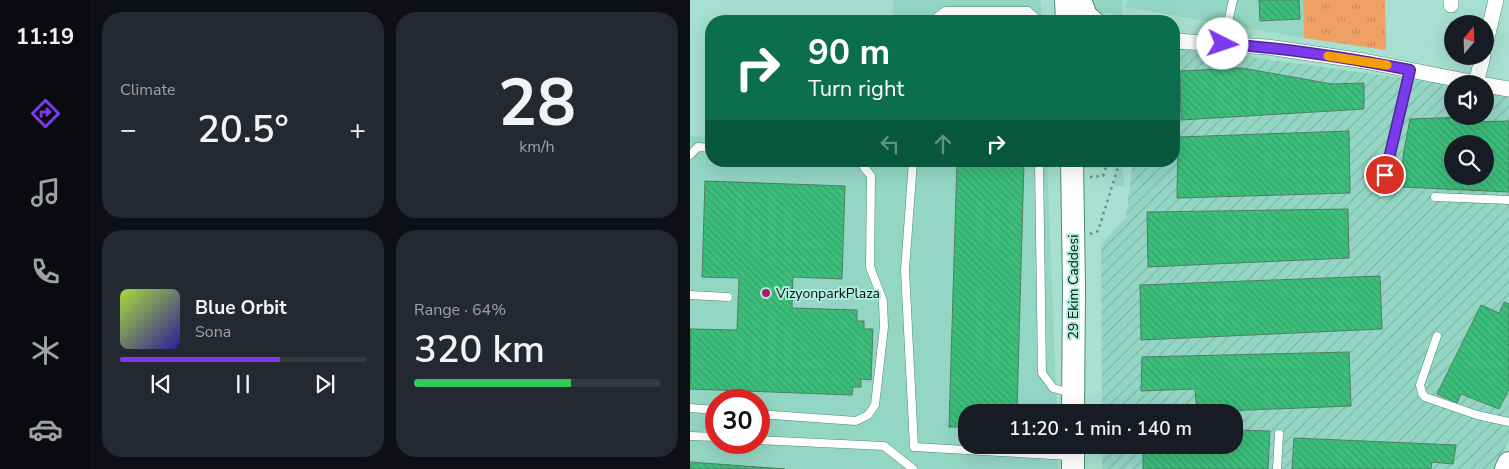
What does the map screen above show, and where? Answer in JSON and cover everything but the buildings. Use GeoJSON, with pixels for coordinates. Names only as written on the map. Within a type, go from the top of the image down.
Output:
{"type":"FeatureCollection","features":[{"type":"Feature","properties":{"kind":"main road"},"geometry":{"type":"LineString","coordinates":[[1066,0],[1067,15]]}},
{"type":"Feature","properties":{"kind":"main road"},"geometry":{"type":"LineString","coordinates":[[1080,0],[1086,15]]}},
{"type":"Feature","properties":{"kind":"main road","name":"29 Ekim Caddesi"},"geometry":{"type":"LineString","coordinates":[[1073,169],[1073,403]]}},
{"type":"Feature","properties":{"kind":"main road"},"geometry":{"type":"LineString","coordinates":[[1506,469],[1509,463]]}},
{"type":"Feature","properties":{"kind":"street"},"geometry":{"type":"LineString","coordinates":[[1492,15],[1496,0]]}},
{"type":"Feature","properties":{"kind":"street"},"geometry":{"type":"LineString","coordinates":[[1180,41],[1266,47],[1364,61],[1444,77]]}},
{"type":"Feature","properties":{"kind":"street"},"geometry":{"type":"LineString","coordinates":[[1494,86],[1509,89]]}},
{"type":"Feature","properties":{"kind":"lane"},"geometry":{"type":"LineString","coordinates":[[1223,44],[1233,0]]}},
{"type":"Feature","properties":{"kind":"lane"},"geometry":{"type":"LineString","coordinates":[[940,15],[945,11],[1028,11],[1032,15]]}},
{"type":"Feature","properties":{"kind":"lane"},"geometry":{"type":"LineString","coordinates":[[1381,193],[1410,70]]}},
{"type":"Feature","properties":{"kind":"lane"},"geometry":{"type":"LineString","coordinates":[[690,155],[698,147],[705,148]]}},
{"type":"Feature","properties":{"kind":"lane"},"geometry":{"type":"LineString","coordinates":[[770,415],[856,421],[868,415],[875,405],[884,327],[883,301],[870,267],[871,176],[864,167]]}},
{"type":"Feature","properties":{"kind":"lane"},"geometry":{"type":"LineString","coordinates":[[913,167],[905,270],[914,447],[1073,457]]}},
{"type":"Feature","properties":{"kind":"lane"},"geometry":{"type":"LineString","coordinates":[[1039,167],[1042,373],[1053,388],[1073,403]]}},
{"type":"Feature","properties":{"kind":"lane"},"geometry":{"type":"LineString","coordinates":[[1435,197],[1509,200]]}},
{"type":"Feature","properties":{"kind":"lane"},"geometry":{"type":"LineString","coordinates":[[690,296],[728,297]]}},
{"type":"Feature","properties":{"kind":"lane"},"geometry":{"type":"LineString","coordinates":[[1436,336],[1420,384],[1425,397],[1477,415],[1509,422]]}},
{"type":"Feature","properties":{"kind":"lane"},"geometry":{"type":"LineString","coordinates":[[690,408],[705,409]]}},
{"type":"Feature","properties":{"kind":"lane"},"geometry":{"type":"LineString","coordinates":[[1277,469],[1279,434]]}},
{"type":"Feature","properties":{"kind":"lane"},"geometry":{"type":"LineString","coordinates":[[690,436],[705,437]]}},
{"type":"Feature","properties":{"kind":"lane"},"geometry":{"type":"LineString","coordinates":[[770,441],[884,446],[913,469]]}},
{"type":"Feature","properties":{"kind":"path"},"geometry":{"type":"LineString","coordinates":[[1073,169],[1103,176],[1106,167]]}},
{"type":"Feature","properties":{"kind":"path"},"geometry":{"type":"LineString","coordinates":[[1103,218],[1118,167]]}},
{"type":"Feature","properties":{"kind":"shaded area"},"geometry":{"type":"Polygon","coordinates":[[[893,0],[1041,0],[1042,15],[893,15],[893,0]]]}},
{"type":"Feature","properties":{"kind":"shaded area"},"geometry":{"type":"Polygon","coordinates":[[[1059,0],[1122,0],[1122,15],[1105,13],[1105,15],[1084,15],[1059,0]]]}},
{"type":"Feature","properties":{"kind":"shaded area"},"geometry":{"type":"Polygon","coordinates":[[[1129,0],[1303,0],[1304,38],[1180,15],[1125,7],[1129,0]]]}},
{"type":"Feature","properties":{"kind":"shaded area"},"geometry":{"type":"Polygon","coordinates":[[[1180,47],[1444,84],[1444,125],[1494,125],[1494,91],[1509,93],[1509,440],[1494,469],[1102,469],[1102,454],[1243,454],[1243,404],[1102,404],[1101,245],[1126,217],[1132,167],[1180,167],[1180,47]]]}},
{"type":"Feature","properties":{"kind":"shaded area"},"geometry":{"type":"Polygon","coordinates":[[[690,136],[705,137],[705,167],[1047,167],[1057,404],[958,404],[958,454],[1058,454],[1059,469],[690,469],[690,136]]]}},
{"type":"Feature","properties":{"kind":"shaded area"},"geometry":{"type":"Polygon","coordinates":[[[1061,167],[1123,167],[1124,186],[1114,186],[1113,168],[1070,168],[1070,186],[1061,186],[1061,167]]]}},
{"type":"Feature","properties":{"kind":"green space"},"geometry":{"type":"Polygon","coordinates":[[[1303,0],[1385,0],[1386,50],[1304,38],[1303,0]]]}},
{"type":"Feature","properties":{"kind":"slow traffic"},"geometry":{"type":"LineString","coordinates":[[1328,56],[1387,65]]}},
{"type":"Feature","properties":{"kind":"place","name":"VizyonparkPlaza"},"geometry":{"type":"Point","coordinates":[766,293]}},
{"type":"Feature","properties":{"kind":"route"},"geometry":{"type":"LineString","coordinates":[[1223,44],[1266,47],[1364,61],[1410,70],[1385,175]]}}]}
